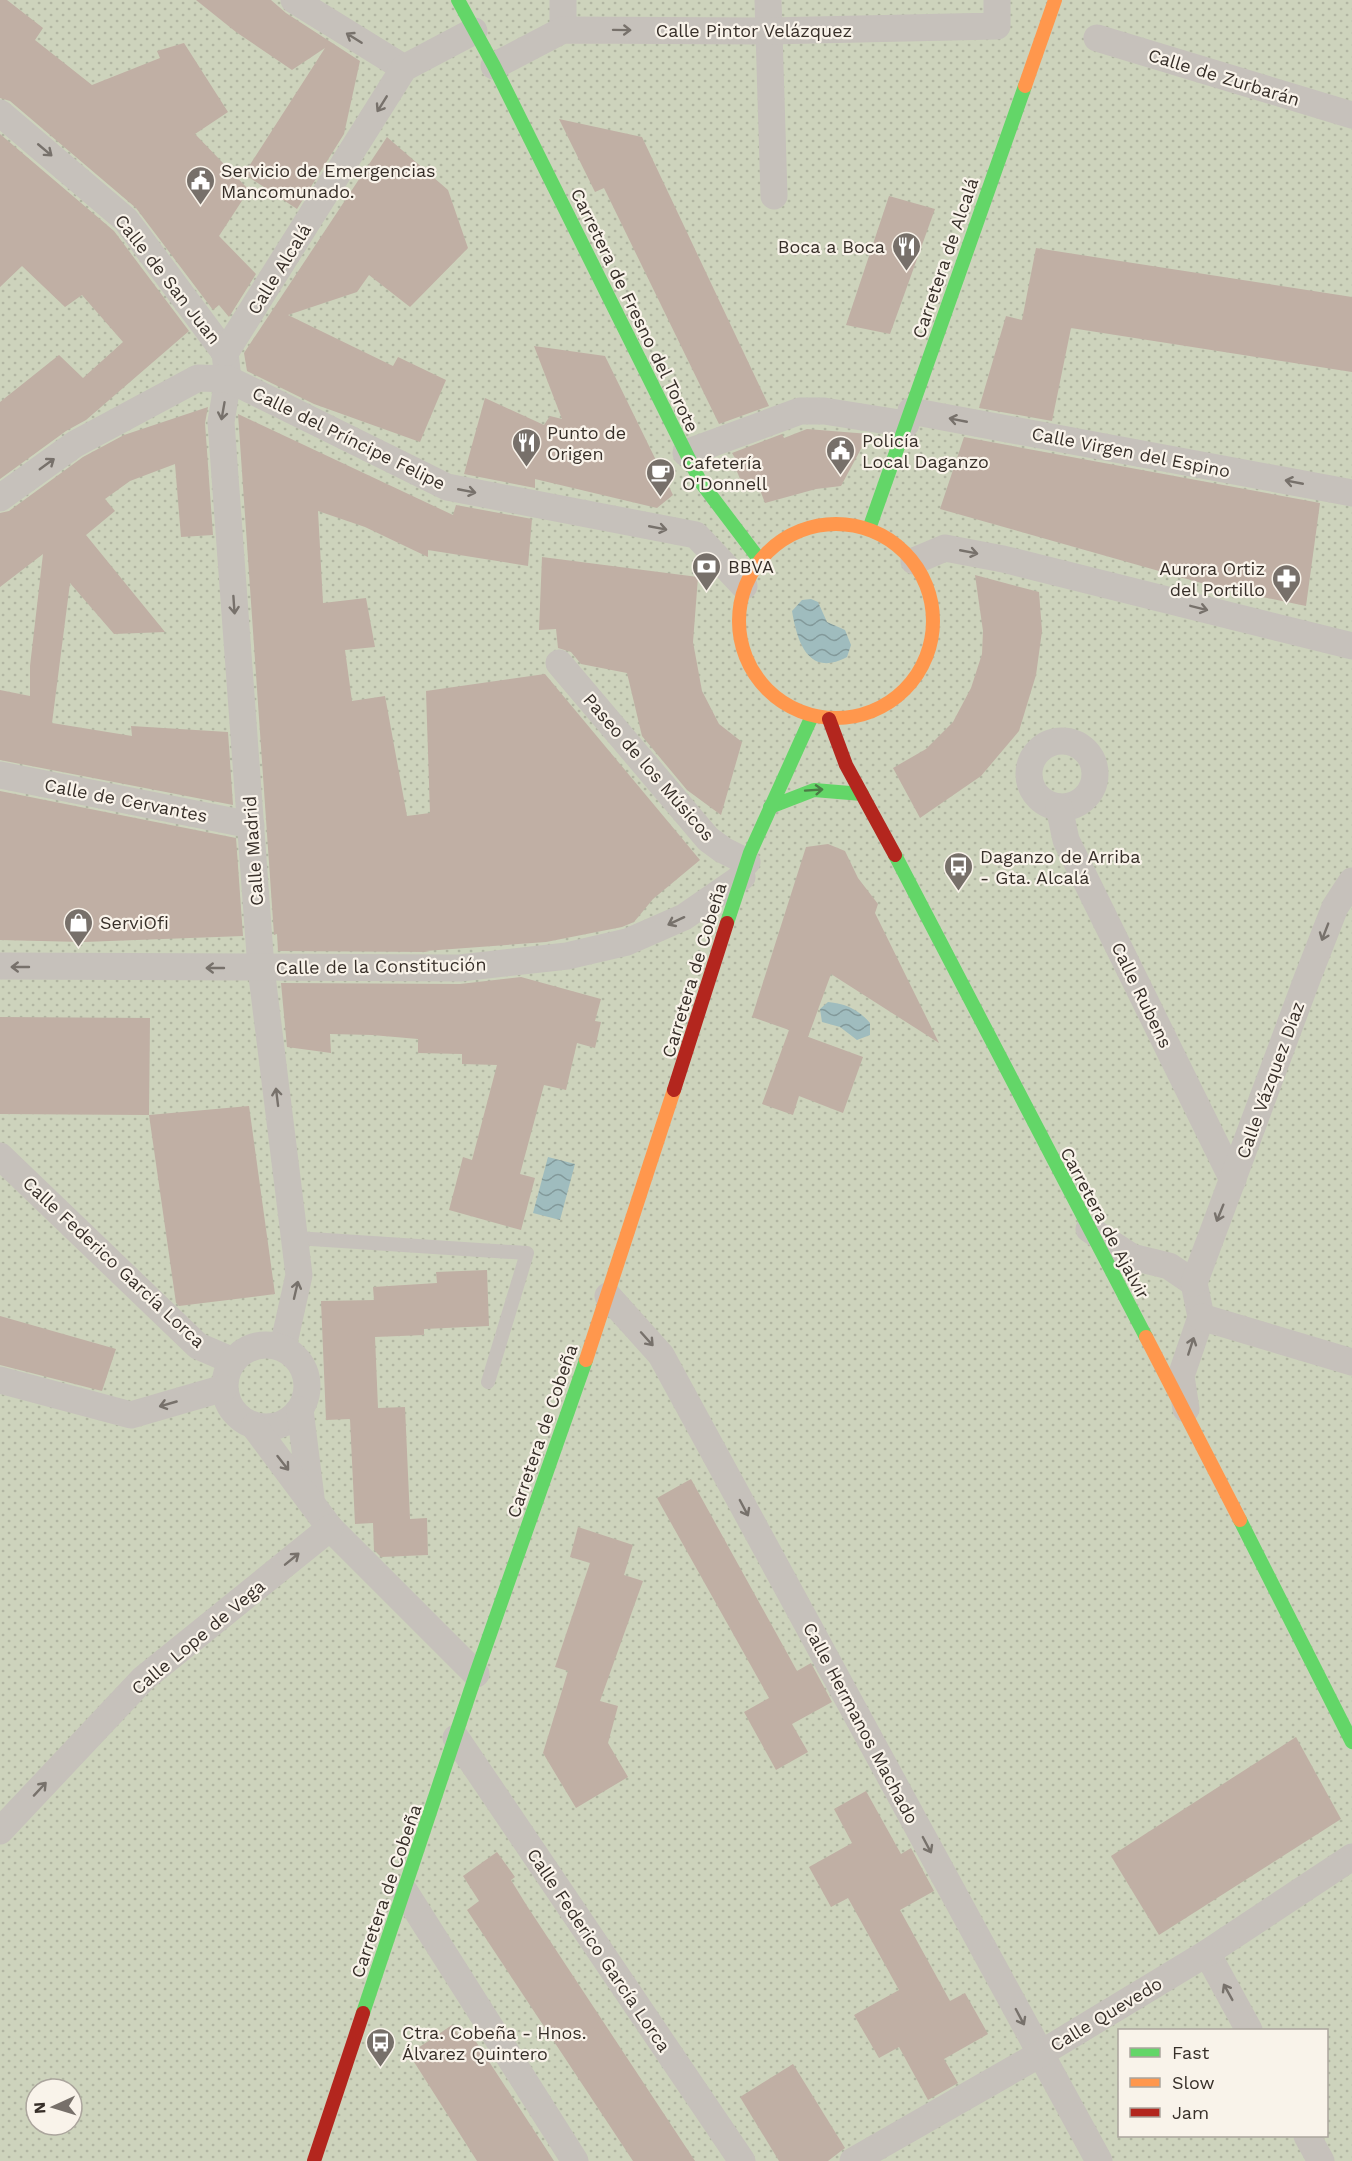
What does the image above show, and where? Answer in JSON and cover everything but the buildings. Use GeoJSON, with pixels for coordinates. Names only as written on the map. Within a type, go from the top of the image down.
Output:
{"type":"FeatureCollection","features":[{"type":"Feature","properties":{"kind":"street"},"geometry":{"type":"LineString","coordinates":[[294,0],[404,68],[474,31],[458,0]]}},
{"type":"Feature","properties":{"kind":"street"},"geometry":{"type":"LineString","coordinates":[[563,0],[563,30]]}},
{"type":"Feature","properties":{"kind":"street"},"geometry":{"type":"LineString","coordinates":[[768,0],[774,196]]}},
{"type":"Feature","properties":{"kind":"street","name":"Calle Pintor Velázquez"},"geometry":{"type":"LineString","coordinates":[[494,66],[563,30],[768,31],[998,26],[997,0]]}},
{"type":"Feature","properties":{"kind":"street","name":"Carretera de Alcalá"},"geometry":{"type":"LineString","coordinates":[[869,528],[1055,0]]}},
{"type":"Feature","properties":{"kind":"street","name":"Carretera de Fresno del Torote"},"geometry":{"type":"LineString","coordinates":[[474,31],[494,66],[700,481],[759,559]]}},
{"type":"Feature","properties":{"kind":"street","name":"Calle de Zurbarán"},"geometry":{"type":"LineString","coordinates":[[1097,38],[1352,115]]}},
{"type":"Feature","properties":{"kind":"street","name":"Calle Alcalá"},"geometry":{"type":"LineString","coordinates":[[227,366],[404,68]]}},
{"type":"Feature","properties":{"kind":"street","name":"Calle de San Juan"},"geometry":{"type":"LineString","coordinates":[[0,113],[126,220],[227,366]]}},
{"type":"Feature","properties":{"kind":"street","name":"Calle del Príncipe Felipe"},"geometry":{"type":"LineString","coordinates":[[0,498],[75,444],[198,378],[227,366],[447,487],[696,535],[744,586]]}},
{"type":"Feature","properties":{"kind":"street","name":"Calle Madrid"},"geometry":{"type":"LineString","coordinates":[[227,366],[221,422],[261,968],[299,1275],[283,1347]]}},
{"type":"Feature","properties":{"kind":"street","name":"Calle Virgen del Espino"},"geometry":{"type":"LineString","coordinates":[[686,453],[800,411],[824,411],[909,418],[1352,493]]}},
{"type":"Feature","properties":{"kind":"street"},"geometry":{"type":"LineString","coordinates":[[839,522],[869,528],[894,542],[914,561],[929,590],[934,621],[928,653],[914,681],[890,703],[861,716],[829,719],[812,716],[782,703],[758,680],[743,651],[738,619],[744,586],[759,559],[782,539],[810,526],[839,522]]}},
{"type":"Feature","properties":{"kind":"street"},"geometry":{"type":"LineString","coordinates":[[914,561],[945,548],[1003,559],[1352,646]]}},
{"type":"Feature","properties":{"kind":"street","name":"Paseo de los Músicos"},"geometry":{"type":"LineString","coordinates":[[559,663],[708,838],[745,869]]}},
{"type":"Feature","properties":{"kind":"street","name":"Carretera de Cobeña"},"geometry":{"type":"LineString","coordinates":[[314,2161],[476,1674],[608,1296],[745,869],[770,807],[812,716]]}},
{"type":"Feature","properties":{"kind":"street","name":"Carretera de Ajalvir"},"geometry":{"type":"LineString","coordinates":[[829,719],[846,765],[1187,1416],[1352,1742]]}},
{"type":"Feature","properties":{"kind":"street","name":"Calle de Cervantes"},"geometry":{"type":"LineString","coordinates":[[0,776],[251,825]]}},
{"type":"Feature","properties":{"kind":"street"},"geometry":{"type":"LineString","coordinates":[[770,807],[801,791],[831,789],[862,794]]}},
{"type":"Feature","properties":{"kind":"street","name":"Calle Rubens"},"geometry":{"type":"LineString","coordinates":[[1059,807],[1066,840],[1233,1180]]}},
{"type":"Feature","properties":{"kind":"street","name":"Calle de la Constitución"},"geometry":{"type":"LineString","coordinates":[[0,966],[460,968],[567,956],[627,942],[684,917],[745,869]]}},
{"type":"Feature","properties":{"kind":"street","name":"Calle Vázquez Díaz"},"geometry":{"type":"LineString","coordinates":[[1194,1283],[1331,917],[1352,881]]}},
{"type":"Feature","properties":{"kind":"street","name":"Calle Federico García Lorca"},"geometry":{"type":"LineString","coordinates":[[0,1156],[198,1346],[233,1361]]}},
{"type":"Feature","properties":{"kind":"street"},"geometry":{"type":"LineString","coordinates":[[1087,1227],[1132,1257],[1169,1266],[1194,1283],[1201,1317],[1181,1376],[1187,1416]]}},
{"type":"Feature","properties":{"kind":"street","name":"Calle Hermanos Machado"},"geometry":{"type":"LineString","coordinates":[[608,1296],[661,1355],[1099,2161]]}},
{"type":"Feature","properties":{"kind":"street"},"geometry":{"type":"LineString","coordinates":[[1201,1317],[1352,1362]]}},
{"type":"Feature","properties":{"kind":"street"},"geometry":{"type":"LineString","coordinates":[[254,1426],[277,1426],[290,1420],[300,1410],[307,1396],[308,1381],[303,1367],[295,1355],[283,1347],[269,1344],[256,1345],[243,1351],[233,1361],[226,1374],[224,1388],[231,1409],[241,1419],[254,1426],[312,1500],[330,1528],[476,1674]]}},
{"type":"Feature","properties":{"kind":"street"},"geometry":{"type":"LineString","coordinates":[[0,1380],[131,1415],[224,1388]]}},
{"type":"Feature","properties":{"kind":"street"},"geometry":{"type":"LineString","coordinates":[[300,1410],[312,1500]]}},
{"type":"Feature","properties":{"kind":"street","name":"Calle Lope de Vega"},"geometry":{"type":"LineString","coordinates":[[0,1832],[143,1679],[330,1528]]}},
{"type":"Feature","properties":{"kind":"street","name":"Calle Federico García Lorca"},"geometry":{"type":"LineString","coordinates":[[456,1738],[742,2161]]}},
{"type":"Feature","properties":{"kind":"street","name":"Calle Quevedo"},"geometry":{"type":"LineString","coordinates":[[853,2161],[1040,2054],[1207,1953],[1352,1857]]}},
{"type":"Feature","properties":{"kind":"street"},"geometry":{"type":"LineString","coordinates":[[405,1893],[575,2161]]}},
{"type":"Feature","properties":{"kind":"street"},"geometry":{"type":"LineString","coordinates":[[1207,1953],[1248,2029]]}},
{"type":"Feature","properties":{"kind":"street"},"geometry":{"type":"LineString","coordinates":[[1308,2137],[1321,2161]]}},
{"type":"Feature","properties":{"kind":"lane"},"geometry":{"type":"LineString","coordinates":[[296,1238],[527,1253],[488,1382]]}},
{"type":"Feature","properties":{"kind":"green space"},"geometry":{"type":"Polygon","coordinates":[[[0,0],[1352,0],[1352,2161],[0,2161],[0,0]]]}},
{"type":"Feature","properties":{"kind":"water"},"geometry":{"type":"Polygon","coordinates":[[[811,599],[818,602],[827,622],[845,630],[851,645],[847,657],[823,663],[814,660],[801,644],[792,611],[802,600],[811,599]]]}},
{"type":"Feature","properties":{"kind":"water"},"geometry":{"type":"Polygon","coordinates":[[[828,1002],[846,1006],[861,1014],[870,1023],[870,1035],[857,1040],[840,1027],[822,1022],[820,1009],[828,1002]]]}},
{"type":"Feature","properties":{"kind":"water"},"geometry":{"type":"Polygon","coordinates":[[[548,1157],[575,1164],[560,1220],[533,1213],[548,1157]]]}},
{"type":"Feature","properties":{"kind":"traffic: fast"},"geometry":{"type":"LineString","coordinates":[[458,0],[494,66],[700,481],[759,559]]}},
{"type":"Feature","properties":{"kind":"traffic: fast"},"geometry":{"type":"LineString","coordinates":[[869,529],[1025,86]]}},
{"type":"Feature","properties":{"kind":"traffic: fast"},"geometry":{"type":"LineString","coordinates":[[727,923],[750,853],[812,716]]}},
{"type":"Feature","properties":{"kind":"traffic: fast"},"geometry":{"type":"LineString","coordinates":[[770,807],[814,790],[862,794]]}},
{"type":"Feature","properties":{"kind":"traffic: fast"},"geometry":{"type":"LineString","coordinates":[[895,855],[1146,1337]]}},
{"type":"Feature","properties":{"kind":"traffic: fast"},"geometry":{"type":"LineString","coordinates":[[363,2013],[476,1674],[586,1360]]}},
{"type":"Feature","properties":{"kind":"traffic: fast"},"geometry":{"type":"LineString","coordinates":[[1240,1520],[1352,1742]]}},
{"type":"Feature","properties":{"kind":"traffic: slow"},"geometry":{"type":"LineString","coordinates":[[1025,86],[1055,0]]}},
{"type":"Feature","properties":{"kind":"traffic: slow"},"geometry":{"type":"LineString","coordinates":[[826,524],[846,524],[882,535],[905,552],[917,567],[926,584],[933,611],[933,621],[933,631],[926,658],[917,675],[905,690],[890,702],[873,711],[846,718],[826,718],[790,707],[761,683],[750,667],[743,649],[739,631],[739,611],[750,575],[774,546],[790,535],[808,528],[826,524]]}},
{"type":"Feature","properties":{"kind":"traffic: slow"},"geometry":{"type":"LineString","coordinates":[[586,1360],[674,1090]]}},
{"type":"Feature","properties":{"kind":"traffic: slow"},"geometry":{"type":"LineString","coordinates":[[1146,1337],[1240,1520]]}},
{"type":"Feature","properties":{"kind":"traffic: jam"},"geometry":{"type":"LineString","coordinates":[[829,719],[846,765],[895,855]]}},
{"type":"Feature","properties":{"kind":"traffic: jam"},"geometry":{"type":"LineString","coordinates":[[674,1090],[727,923]]}},
{"type":"Feature","properties":{"kind":"traffic: jam"},"geometry":{"type":"LineString","coordinates":[[314,2161],[363,2013]]}},
{"type":"Feature","properties":{"kind":"place","name":"Servicio de Emergencias Mancomunado."},"geometry":{"type":"Point","coordinates":[200,206]}},
{"type":"Feature","properties":{"kind":"place","name":"Boca a Boca"},"geometry":{"type":"Point","coordinates":[906,272]}},
{"type":"Feature","properties":{"kind":"place","name":"Punto de Origen"},"geometry":{"type":"Point","coordinates":[526,468]}},
{"type":"Feature","properties":{"kind":"place","name":"Policía Local Daganzo"},"geometry":{"type":"Point","coordinates":[841,476]}},
{"type":"Feature","properties":{"kind":"place","name":"Cafetería O'Donnell"},"geometry":{"type":"Point","coordinates":[661,498]}},
{"type":"Feature","properties":{"kind":"place","name":"BBVA"},"geometry":{"type":"Point","coordinates":[707,592]}},
{"type":"Feature","properties":{"kind":"place","name":"Aurora Ortiz del Portillo"},"geometry":{"type":"Point","coordinates":[1286,604]}},
{"type":"Feature","properties":{"kind":"place","name":"Daganzo de Arriba - Gta. Alcalá"},"geometry":{"type":"Point","coordinates":[959,892]}},
{"type":"Feature","properties":{"kind":"place","name":"ServiOfi"},"geometry":{"type":"Point","coordinates":[79,948]}},
{"type":"Feature","properties":{"kind":"place","name":"Ctra. Cobeña - Hnos. Álvarez Quintero"},"geometry":{"type":"Point","coordinates":[381,2068]}}]}
